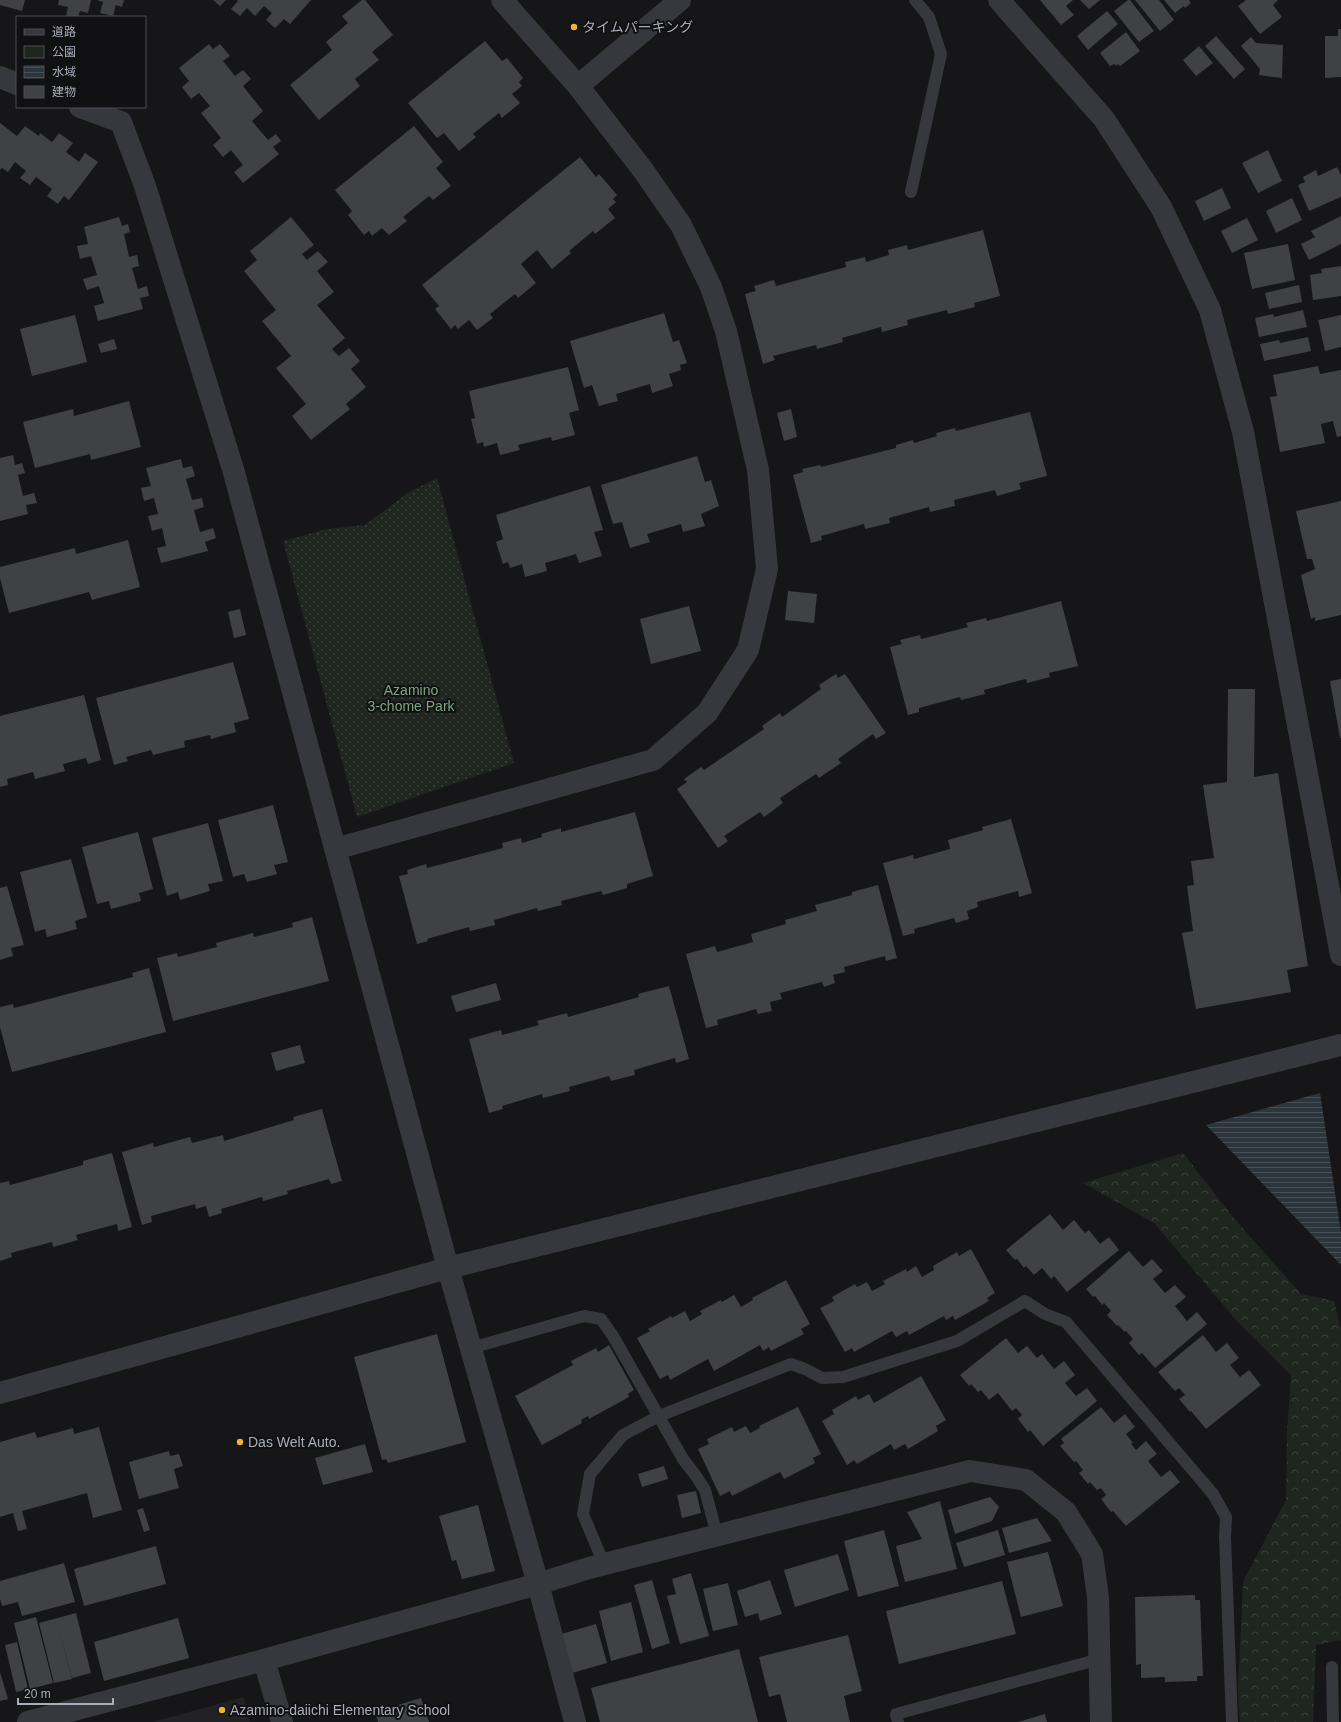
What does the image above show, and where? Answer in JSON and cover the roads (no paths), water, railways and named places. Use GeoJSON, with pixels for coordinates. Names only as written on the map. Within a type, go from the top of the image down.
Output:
{"type":"FeatureCollection","features":[{"type":"Feature","properties":{"kind":"street"},"geometry":{"type":"LineString","coordinates":[[336,849],[653,760],[707,713],[748,650],[767,569],[758,470],[726,330],[711,287],[681,225],[643,170],[578,86],[502,0]]}},
{"type":"Feature","properties":{"kind":"street"},"geometry":{"type":"LineString","coordinates":[[578,86],[680,0]]}},
{"type":"Feature","properties":{"kind":"street"},"geometry":{"type":"LineString","coordinates":[[999,0],[1104,119],[1161,207],[1210,310],[1243,432],[1341,955]]}},
{"type":"Feature","properties":{"kind":"street"},"geometry":{"type":"LineString","coordinates":[[0,78],[16,84]]}},
{"type":"Feature","properties":{"kind":"street"},"geometry":{"type":"LineString","coordinates":[[83,108],[121,122],[145,186],[233,469],[448,1268],[538,1584],[574,1722]]}},
{"type":"Feature","properties":{"kind":"street"},"geometry":{"type":"LineString","coordinates":[[0,1393],[448,1268],[1341,1045]]}},
{"type":"Feature","properties":{"kind":"street"},"geometry":{"type":"LineString","coordinates":[[28,1722],[264,1660],[538,1584],[604,1564],[970,1471],[1026,1480],[1066,1512],[1092,1554],[1098,1597],[1101,1722]]}},
{"type":"Feature","properties":{"kind":"street"},"geometry":{"type":"LineString","coordinates":[[264,1660],[282,1722]]}},
{"type":"Feature","properties":{"kind":"lane"},"geometry":{"type":"LineString","coordinates":[[911,192],[941,54],[929,17],[915,0]]}},
{"type":"Feature","properties":{"kind":"lane"},"geometry":{"type":"LineString","coordinates":[[604,1564],[583,1514],[590,1474],[623,1435],[659,1416],[791,1364],[805,1369],[822,1378],[843,1377],[957,1340],[1025,1301],[1045,1314],[1066,1322],[1213,1494],[1226,1517],[1232,1722]]}},
{"type":"Feature","properties":{"kind":"lane"},"geometry":{"type":"LineString","coordinates":[[471,1348],[584,1316],[601,1319],[613,1336],[683,1459],[705,1490],[717,1535]]}},
{"type":"Feature","properties":{"kind":"lane"},"geometry":{"type":"LineString","coordinates":[[898,1722],[896,1714],[1100,1659]]}},
{"type":"Feature","properties":{"kind":"lane"},"geometry":{"type":"LineString","coordinates":[[1332,1667],[1333,1722]]}},
{"type":"Feature","properties":{"kind":"water"},"geometry":{"type":"Polygon","coordinates":[[[1320,1093],[1341,1233],[1341,1265],[1206,1125],[1320,1093]]]}},
{"type":"Feature","properties":{"kind":"place","name":"タイムパーキング"},"geometry":{"type":"Point","coordinates":[574,27]}},
{"type":"Feature","properties":{"kind":"place","name":"Das Welt Auto."},"geometry":{"type":"Point","coordinates":[240,1442]}},
{"type":"Feature","properties":{"kind":"place","name":"Azamino-daiichi Elementary School"},"geometry":{"type":"Point","coordinates":[222,1710]}},
{"type":"Feature","properties":{"kind":"park label","name":"Azamino 3-chome Park"},"geometry":{"type":"Point","coordinates":[411,698]}}]}
